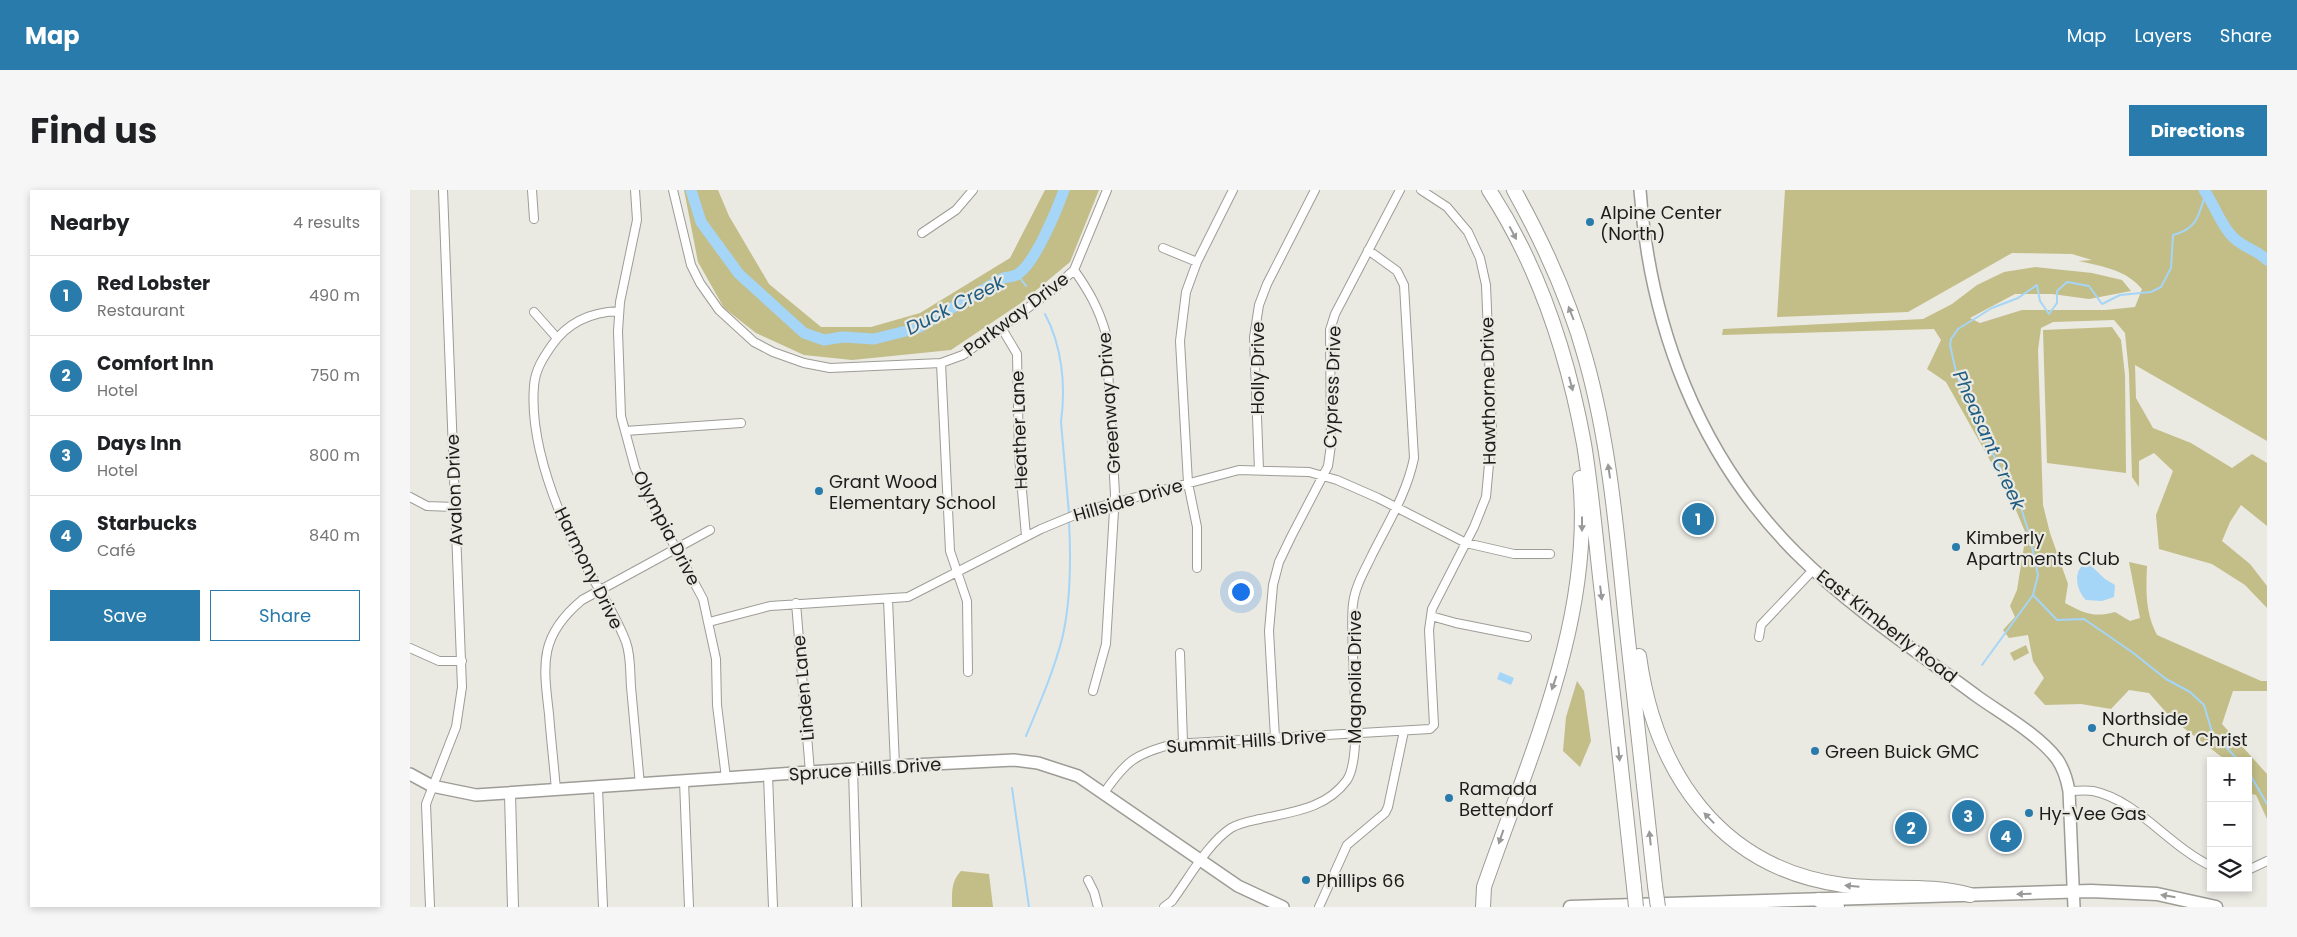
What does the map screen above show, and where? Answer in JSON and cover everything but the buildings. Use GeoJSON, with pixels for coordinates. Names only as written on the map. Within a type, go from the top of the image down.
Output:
{"type":"FeatureCollection","features":[{"type":"Feature","properties":{"kind":"highway"},"geometry":{"type":"LineString","coordinates":[[1489,190],[1521,249],[1543,300],[1562,355],[1579,423],[1592,507],[1636,907]]}},
{"type":"Feature","properties":{"kind":"highway"},"geometry":{"type":"LineString","coordinates":[[1514,190],[1551,263],[1586,358],[1606,449],[1658,907]]}},
{"type":"Feature","properties":{"kind":"highway"},"geometry":{"type":"LineString","coordinates":[[1483,907],[1484,887],[1557,674],[1574,606],[1579,575],[1582,529],[1576,444],[1579,423]]}},
{"type":"Feature","properties":{"kind":"highway"},"geometry":{"type":"LineString","coordinates":[[1622,589],[1631,603],[1644,688],[1660,742],[1673,769],[1690,796],[1727,835],[1765,861],[1808,879],[1844,886],[1951,890],[1970,895]]}},
{"type":"Feature","properties":{"kind":"highway"},"geometry":{"type":"LineString","coordinates":[[1819,900],[1837,907]]}},
{"type":"Feature","properties":{"kind":"main road","name":"East Kimberly Road"},"geometry":{"type":"LineString","coordinates":[[1640,190],[1643,223],[1660,316],[1686,387],[1718,451],[1754,507],[1814,570],[1858,608],[2045,747],[2062,767],[2069,792],[2074,907]]}},
{"type":"Feature","properties":{"kind":"main road","name":"Spruce Hills Drive"},"geometry":{"type":"LineString","coordinates":[[410,774],[432,786],[476,795],[895,766],[1014,760],[1038,762],[1078,776],[1238,886],[1283,907]]}},
{"type":"Feature","properties":{"kind":"main road"},"geometry":{"type":"LineString","coordinates":[[1570,907],[2073,892],[2148,893],[2177,897],[2216,907]]}},
{"type":"Feature","properties":{"kind":"street","name":"Avalon Drive"},"geometry":{"type":"LineString","coordinates":[[430,907],[426,804],[456,727],[462,694],[443,190]]}},
{"type":"Feature","properties":{"kind":"street"},"geometry":{"type":"LineString","coordinates":[[532,190],[534,219]]}},
{"type":"Feature","properties":{"kind":"street","name":"Olympia Drive"},"geometry":{"type":"LineString","coordinates":[[635,190],[637,220],[635,238],[620,311],[619,389],[625,431],[635,468],[646,493],[704,599],[716,658],[717,705],[726,778]]}},
{"type":"Feature","properties":{"kind":"street","name":"Parkway Drive"},"geometry":{"type":"LineString","coordinates":[[673,190],[691,265],[700,283],[718,310],[754,342],[790,359],[830,368],[941,364],[963,355],[1051,291],[1074,270],[1107,190]]}},
{"type":"Feature","properties":{"kind":"street"},"geometry":{"type":"LineString","coordinates":[[922,233],[956,210],[973,190]]}},
{"type":"Feature","properties":{"kind":"street"},"geometry":{"type":"LineString","coordinates":[[1197,568],[1197,528],[1188,483],[1180,341],[1186,292],[1197,262],[1233,190]]}},
{"type":"Feature","properties":{"kind":"street","name":"Holly Drive"},"geometry":{"type":"LineString","coordinates":[[1259,470],[1254,346],[1259,305],[1267,284],[1315,190]]}},
{"type":"Feature","properties":{"kind":"street","name":"Cypress Drive"},"geometry":{"type":"LineString","coordinates":[[1275,738],[1269,631],[1273,585],[1279,562],[1328,466],[1331,445],[1330,330],[1335,314],[1400,190]]}},
{"type":"Feature","properties":{"kind":"street","name":"Hawthorne Drive"},"geometry":{"type":"LineString","coordinates":[[1421,190],[1447,207],[1468,232],[1480,258],[1486,285],[1492,431],[1486,497],[1466,543],[1432,609],[1429,630],[1434,724]]}},
{"type":"Feature","properties":{"kind":"street"},"geometry":{"type":"LineString","coordinates":[[1163,248],[1197,262]]}},
{"type":"Feature","properties":{"kind":"street","name":"Magnolia Drive"},"geometry":{"type":"LineString","coordinates":[[1164,907],[1172,901],[1217,839],[1233,827],[1305,810],[1322,803],[1347,780],[1353,765],[1351,633],[1353,602],[1359,582],[1410,479],[1414,458],[1404,285],[1397,271],[1368,250]]}},
{"type":"Feature","properties":{"kind":"street","name":"Greenway Drive"},"geometry":{"type":"LineString","coordinates":[[1074,270],[1089,290],[1100,312],[1106,334],[1114,502],[1106,644],[1092,691]]}},
{"type":"Feature","properties":{"kind":"street","name":"Harmony Drive"},"geometry":{"type":"LineString","coordinates":[[620,311],[587,317],[574,323],[557,338],[537,369],[534,385],[537,438],[555,498],[569,533],[601,589],[627,645],[640,785]]}},
{"type":"Feature","properties":{"kind":"street"},"geometry":{"type":"LineString","coordinates":[[534,312],[557,338]]}},
{"type":"Feature","properties":{"kind":"street","name":"Heather Lane"},"geometry":{"type":"LineString","coordinates":[[1001,327],[1017,354],[1019,456],[1026,536]]}},
{"type":"Feature","properties":{"kind":"street"},"geometry":{"type":"LineString","coordinates":[[941,364],[950,551],[967,601],[968,672]]}},
{"type":"Feature","properties":{"kind":"street"},"geometry":{"type":"LineString","coordinates":[[625,431],[741,423]]}},
{"type":"Feature","properties":{"kind":"street","name":"Hillside Drive"},"geometry":{"type":"LineString","coordinates":[[709,622],[760,608],[796,603],[888,599],[917,594],[1026,536],[1087,510],[1239,470],[1308,472],[1323,476],[1345,483],[1466,543],[1498,552],[1550,554]]}},
{"type":"Feature","properties":{"kind":"street"},"geometry":{"type":"LineString","coordinates":[[410,497],[426,506],[454,507]]}},
{"type":"Feature","properties":{"kind":"street"},"geometry":{"type":"LineString","coordinates":[[556,790],[544,672],[547,649],[555,629],[566,614],[601,589],[710,530]]}},
{"type":"Feature","properties":{"kind":"street"},"geometry":{"type":"LineString","coordinates":[[1759,637],[1761,625],[1814,570]]}},
{"type":"Feature","properties":{"kind":"street"},"geometry":{"type":"LineString","coordinates":[[888,599],[895,766]]}},
{"type":"Feature","properties":{"kind":"street","name":"Linden Lane"},"geometry":{"type":"LineString","coordinates":[[796,603],[810,772]]}},
{"type":"Feature","properties":{"kind":"street"},"geometry":{"type":"LineString","coordinates":[[1431,616],[1456,624],[1527,637]]}},
{"type":"Feature","properties":{"kind":"street"},"geometry":{"type":"LineString","coordinates":[[410,648],[439,661],[462,661]]}},
{"type":"Feature","properties":{"kind":"street"},"geometry":{"type":"LineString","coordinates":[[1180,653],[1183,743]]}},
{"type":"Feature","properties":{"kind":"street","name":"Summit Hills Drive"},"geometry":{"type":"LineString","coordinates":[[1104,793],[1125,764],[1138,756],[1173,744],[1404,731],[1430,729],[1434,724]]}},
{"type":"Feature","properties":{"kind":"street"},"geometry":{"type":"LineString","coordinates":[[1320,907],[1347,845],[1385,813],[1388,807],[1404,731]]}},
{"type":"Feature","properties":{"kind":"street"},"geometry":{"type":"LineString","coordinates":[[853,769],[857,907]]}},
{"type":"Feature","properties":{"kind":"street"},"geometry":{"type":"LineString","coordinates":[[768,775],[773,907]]}},
{"type":"Feature","properties":{"kind":"street"},"geometry":{"type":"LineString","coordinates":[[684,782],[689,907]]}},
{"type":"Feature","properties":{"kind":"street"},"geometry":{"type":"LineString","coordinates":[[598,788],[603,907]]}},
{"type":"Feature","properties":{"kind":"street"},"geometry":{"type":"LineString","coordinates":[[2069,792],[2091,791],[2120,802],[2187,852],[2207,864]]}},
{"type":"Feature","properties":{"kind":"street"},"geometry":{"type":"LineString","coordinates":[[510,794],[513,907]]}},
{"type":"Feature","properties":{"kind":"street"},"geometry":{"type":"LineString","coordinates":[[2252,868],[2267,861]]}},
{"type":"Feature","properties":{"kind":"street"},"geometry":{"type":"LineString","coordinates":[[1088,880],[1098,907]]}},
{"type":"Feature","properties":{"kind":"shaded area"},"geometry":{"type":"Polygon","coordinates":[[[684,190],[718,190],[729,216],[769,284],[821,327],[871,327],[920,313],[1010,258],[1045,190],[1099,190],[1070,262],[1021,303],[951,350],[852,360],[804,355],[756,333],[724,308],[698,262],[684,190]]]}},
{"type":"Feature","properties":{"kind":"shaded area"},"geometry":{"type":"Polygon","coordinates":[[[1785,190],[2267,190],[2267,441],[2135,365],[2136,398],[2153,428],[2191,443],[2232,468],[2252,454],[2267,463],[2267,526],[2241,505],[2230,522],[2222,541],[2250,564],[2267,586],[2267,608],[2245,585],[2212,564],[2159,549],[2156,515],[2173,471],[2154,453],[2139,461],[2139,487],[2132,477],[2129,373],[2125,333],[2114,320],[2053,322],[2041,328],[2038,350],[2043,505],[2050,533],[2068,584],[2065,603],[2089,613],[2101,615],[2115,612],[2130,621],[2140,618],[2129,562],[2147,566],[2148,610],[2157,635],[2261,681],[2267,681],[2267,691],[2233,691],[2222,724],[2252,757],[2222,757],[2172,719],[2149,693],[2129,690],[2111,709],[2081,704],[2045,705],[2034,693],[2044,678],[2033,661],[2028,635],[2009,638],[2003,630],[2015,617],[2010,606],[2017,590],[2026,534],[2010,496],[1946,382],[1927,369],[1941,340],[1934,329],[1722,335],[1723,329],[1923,319],[1952,304],[1977,285],[2004,272],[2035,267],[2092,273],[2122,280],[2131,291],[2089,299],[2052,294],[2015,294],[1970,318],[1980,323],[2022,310],[2106,310],[2135,307],[2142,289],[2135,282],[2121,273],[2105,267],[2079,261],[2092,260],[2072,254],[2012,253],[1908,312],[1777,317],[1785,190]]]}},
{"type":"Feature","properties":{"kind":"shaded area"},"geometry":{"type":"Polygon","coordinates":[[[2112,327],[2121,340],[2125,375],[2126,473],[2047,463],[2043,330],[2112,327]]]}},
{"type":"Feature","properties":{"kind":"shaded area"},"geometry":{"type":"Polygon","coordinates":[[[2026,645],[2029,653],[2014,661],[2010,653],[2026,645]]]}},
{"type":"Feature","properties":{"kind":"shaded area"},"geometry":{"type":"Polygon","coordinates":[[[1577,681],[1584,691],[1591,741],[1580,767],[1563,751],[1566,717],[1577,681]]]}},
{"type":"Feature","properties":{"kind":"shaded area"},"geometry":{"type":"Polygon","coordinates":[[[2252,757],[2267,774],[2267,819],[2256,795],[2252,794],[2252,757]]]}},
{"type":"Feature","properties":{"kind":"shaded area"},"geometry":{"type":"Polygon","coordinates":[[[961,871],[989,874],[993,907],[952,907],[952,892],[955,879],[961,871]]]}},
{"type":"Feature","properties":{"kind":"water"},"geometry":{"type":"Polygon","coordinates":[[[2087,562],[2105,579],[2115,585],[2114,597],[2102,601],[2086,600],[2078,586],[2077,575],[2082,566],[2087,562]]]}},
{"type":"Feature","properties":{"kind":"water"},"geometry":{"type":"Polygon","coordinates":[[[1500,672],[1514,678],[1511,685],[1497,679],[1500,672]]]}},
{"type":"Feature","properties":{"kind":"waterway","name":"Duck Creek"},"geometry":{"type":"LineString","coordinates":[[691,190],[701,222],[739,274],[804,333],[824,340],[843,337],[874,339],[918,328],[1003,278],[1018,274],[1025,268],[1038,248],[1064,190]]}},
{"type":"Feature","properties":{"kind":"waterway","name":"Duck Creek"},"geometry":{"type":"LineString","coordinates":[[2204,190],[2231,235],[2267,260]]}},
{"type":"Feature","properties":{"kind":"waterway","name":"Pheasant Creek"},"geometry":{"type":"LineString","coordinates":[[2206,192],[2199,214],[2193,225],[2173,235],[2171,268],[2161,287],[2151,292],[2120,295],[2102,304],[2089,286],[2067,282],[2057,291],[2057,303],[2049,314],[2040,301],[2037,285],[2018,298],[1992,308],[1958,329],[1951,339],[1950,345],[1957,376],[1986,441],[2021,508],[2029,533],[2038,575],[2033,595],[2057,620],[2084,619],[2132,652],[2166,679],[2190,692],[2204,705],[2212,732],[2235,757]]}},
{"type":"Feature","properties":{"kind":"waterway"},"geometry":{"type":"LineString","coordinates":[[1018,275],[1026,286]]}},
{"type":"Feature","properties":{"kind":"waterway"},"geometry":{"type":"LineString","coordinates":[[1045,314],[1059,352],[1063,380],[1061,422],[1069,514]]}},
{"type":"Feature","properties":{"kind":"waterway"},"geometry":{"type":"LineString","coordinates":[[1026,736],[1054,664],[1065,625],[1070,580],[1069,521]]}},
{"type":"Feature","properties":{"kind":"waterway"},"geometry":{"type":"LineString","coordinates":[[1982,665],[2033,595]]}},
{"type":"Feature","properties":{"kind":"waterway","name":"Pheasant Creek"},"geometry":{"type":"LineString","coordinates":[[2252,778],[2267,804]]}},
{"type":"Feature","properties":{"kind":"waterway"},"geometry":{"type":"LineString","coordinates":[[1012,788],[1029,907]]}},
{"type":"Feature","properties":{"kind":"place","name":"Alpine Center (North)"},"geometry":{"type":"Point","coordinates":[1590,222]}},
{"type":"Feature","properties":{"kind":"place","name":"Grant Wood Elementary School"},"geometry":{"type":"Point","coordinates":[819,491]}},
{"type":"Feature","properties":{"kind":"place","name":"Red Lobster"},"geometry":{"type":"Point","coordinates":[1698,519]}},
{"type":"Feature","properties":{"kind":"place","name":"Kimberly Apartments Club"},"geometry":{"type":"Point","coordinates":[1956,547]}},
{"type":"Feature","properties":{"kind":"place","name":"Northside Church of Christ"},"geometry":{"type":"Point","coordinates":[2092,728]}},
{"type":"Feature","properties":{"kind":"place","name":"Green Buick GMC"},"geometry":{"type":"Point","coordinates":[1815,751]}},
{"type":"Feature","properties":{"kind":"place","name":"Ramada Bettendorf"},"geometry":{"type":"Point","coordinates":[1449,798]}},
{"type":"Feature","properties":{"kind":"place","name":"Hy-Vee Gas"},"geometry":{"type":"Point","coordinates":[2029,813]}},
{"type":"Feature","properties":{"kind":"place","name":"Days Inn"},"geometry":{"type":"Point","coordinates":[1968,816]}},
{"type":"Feature","properties":{"kind":"place","name":"Comfort Inn"},"geometry":{"type":"Point","coordinates":[1911,828]}},
{"type":"Feature","properties":{"kind":"place","name":"Starbucks"},"geometry":{"type":"Point","coordinates":[2006,836]}},
{"type":"Feature","properties":{"kind":"place","name":"Phillips 66"},"geometry":{"type":"Point","coordinates":[1306,880]}}]}
